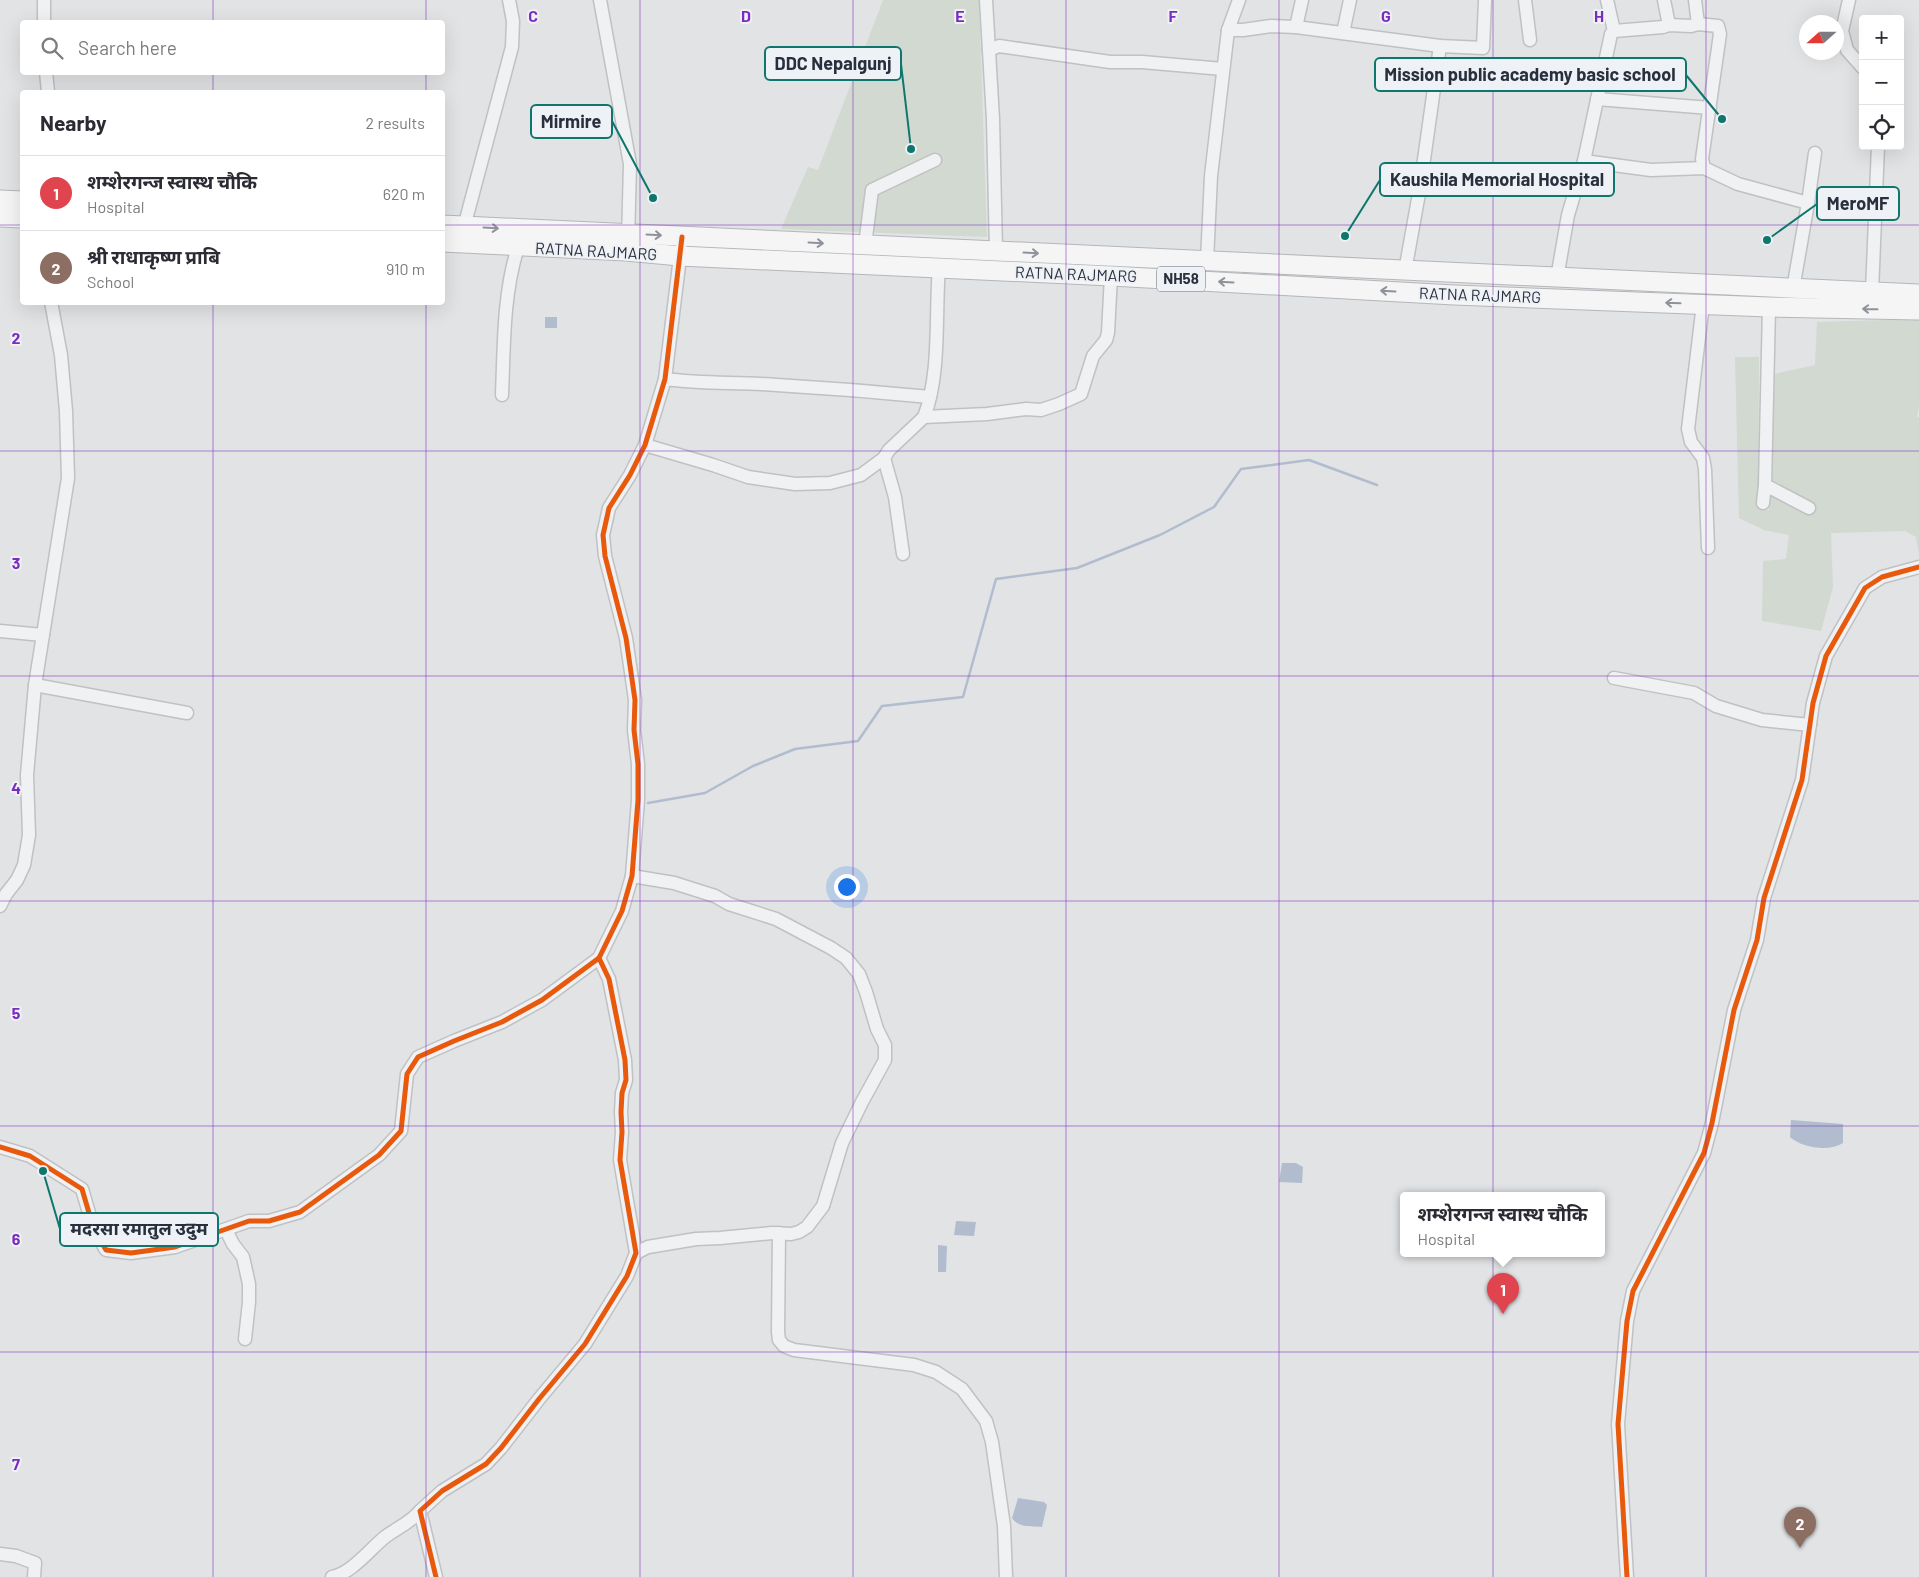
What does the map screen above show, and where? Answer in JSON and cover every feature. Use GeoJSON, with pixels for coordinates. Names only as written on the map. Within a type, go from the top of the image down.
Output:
{"type":"FeatureCollection","features":[{"type":"Feature","properties":{"kind":"highway"},"geometry":{"type":"LineString","coordinates":[[0,200],[20,201]]}},
{"type":"Feature","properties":{"kind":"highway"},"geometry":{"type":"LineString","coordinates":[[0,217],[20,218]]}},
{"type":"Feature","properties":{"kind":"highway","name":"RATNA RAJMARG"},"geometry":{"type":"LineString","coordinates":[[445,225],[628,242],[680,256],[939,267],[1454,295],[1769,307],[1919,310]]}},
{"type":"Feature","properties":{"kind":"highway","name":"RATNA RAJMARG"},"geometry":{"type":"LineString","coordinates":[[445,242],[518,247],[628,242],[682,237],[1919,294]]}},
{"type":"Feature","properties":{"kind":"street"},"geometry":{"type":"LineString","coordinates":[[44,0],[44,20]]}},
{"type":"Feature","properties":{"kind":"street"},"geometry":{"type":"LineString","coordinates":[[464,226],[512,47],[513,21],[509,0]]}},
{"type":"Feature","properties":{"kind":"street"},"geometry":{"type":"LineString","coordinates":[[600,0],[630,164],[628,242]]}},
{"type":"Feature","properties":{"kind":"street"},"geometry":{"type":"LineString","coordinates":[[986,0],[993,119],[996,252]]}},
{"type":"Feature","properties":{"kind":"street"},"geometry":{"type":"LineString","coordinates":[[1206,261],[1211,176],[1223,69],[1228,30],[1239,0]]}},
{"type":"Feature","properties":{"kind":"street"},"geometry":{"type":"LineString","coordinates":[[1296,27],[1302,0]]}},
{"type":"Feature","properties":{"kind":"street"},"geometry":{"type":"LineString","coordinates":[[1344,33],[1350,0]]}},
{"type":"Feature","properties":{"kind":"street"},"geometry":{"type":"LineString","coordinates":[[1228,30],[1271,26],[1296,27],[1440,46],[1484,48],[1485,0]]}},
{"type":"Feature","properties":{"kind":"street"},"geometry":{"type":"LineString","coordinates":[[1525,0],[1530,40]]}},
{"type":"Feature","properties":{"kind":"street"},"geometry":{"type":"LineString","coordinates":[[1557,278],[1568,215],[1584,162],[1611,34],[1614,31],[1607,0]]}},
{"type":"Feature","properties":{"kind":"street"},"geometry":{"type":"LineString","coordinates":[[1664,0],[1669,25]]}},
{"type":"Feature","properties":{"kind":"street"},"geometry":{"type":"LineString","coordinates":[[1694,0],[1698,24]]}},
{"type":"Feature","properties":{"kind":"street"},"geometry":{"type":"LineString","coordinates":[[1849,0],[1842,31],[1847,50],[1859,64]]}},
{"type":"Feature","properties":{"kind":"street"},"geometry":{"type":"LineString","coordinates":[[1614,31],[1669,25],[1691,26],[1698,24],[1718,26],[1720,34],[1702,159],[1704,168]]}},
{"type":"Feature","properties":{"kind":"street"},"geometry":{"type":"LineString","coordinates":[[989,50],[998,46],[1110,62],[1142,62],[1223,69]]}},
{"type":"Feature","properties":{"kind":"street"},"geometry":{"type":"LineString","coordinates":[[1405,271],[1420,188],[1440,46]]}},
{"type":"Feature","properties":{"kind":"street"},"geometry":{"type":"LineString","coordinates":[[46,75],[48,90]]}},
{"type":"Feature","properties":{"kind":"street"},"geometry":{"type":"LineString","coordinates":[[1597,99],[1710,108]]}},
{"type":"Feature","properties":{"kind":"street"},"geometry":{"type":"LineString","coordinates":[[1872,292],[1878,150]]}},
{"type":"Feature","properties":{"kind":"street"},"geometry":{"type":"LineString","coordinates":[[1793,289],[1815,153]]}},
{"type":"Feature","properties":{"kind":"street"},"geometry":{"type":"LineString","coordinates":[[866,245],[872,190],[935,160]]}},
{"type":"Feature","properties":{"kind":"street"},"geometry":{"type":"LineString","coordinates":[[1584,162],[1652,170],[1704,168],[1738,184],[1808,203]]}},
{"type":"Feature","properties":{"kind":"street"},"geometry":{"type":"LineString","coordinates":[[1,1149],[30,1156],[82,1189],[94,1230],[106,1250],[131,1253],[175,1247],[248,1221],[269,1221],[300,1212],[379,1155],[401,1132],[407,1074],[418,1058],[502,1022],[542,1000],[599,958],[622,911],[632,876],[638,800],[638,764],[634,730],[635,700],[626,638],[605,556],[604,535],[608,508],[630,475],[645,445],[665,379],[682,237]]}},
{"type":"Feature","properties":{"kind":"street"},"geometry":{"type":"LineString","coordinates":[[502,395],[506,310],[518,247]]}},
{"type":"Feature","properties":{"kind":"street"},"geometry":{"type":"LineString","coordinates":[[645,445],[748,477],[794,484],[830,483],[861,476],[884,458],[889,450],[924,417],[930,397],[934,372],[939,267]]}},
{"type":"Feature","properties":{"kind":"street"},"geometry":{"type":"LineString","coordinates":[[924,417],[987,414],[1026,409],[1041,410],[1081,394],[1093,356],[1106,340],[1108,333],[1111,276]]}},
{"type":"Feature","properties":{"kind":"street"},"geometry":{"type":"LineString","coordinates":[[1703,304],[1688,429],[1692,442],[1703,458],[1705,469],[1708,548]]}},
{"type":"Feature","properties":{"kind":"street"},"geometry":{"type":"LineString","coordinates":[[0,906],[6,894],[17,880],[24,865],[27,850],[29,835],[27,807],[28,766],[35,685],[68,478],[66,411],[61,355],[52,305]]}},
{"type":"Feature","properties":{"kind":"street"},"geometry":{"type":"LineString","coordinates":[[1763,503],[1769,307]]}},
{"type":"Feature","properties":{"kind":"street"},"geometry":{"type":"LineString","coordinates":[[665,379],[690,382],[720,381],[777,384],[930,397]]}},
{"type":"Feature","properties":{"kind":"street"},"geometry":{"type":"LineString","coordinates":[[884,458],[895,496],[903,554]]}},
{"type":"Feature","properties":{"kind":"street"},"geometry":{"type":"LineString","coordinates":[[1765,486],[1809,508]]}},
{"type":"Feature","properties":{"kind":"street"},"geometry":{"type":"LineString","coordinates":[[1627,1577],[1618,1424],[1627,1321],[1633,1291],[1704,1153],[1712,1123],[1734,1010],[1757,940],[1764,898],[1802,780],[1813,703],[1826,656],[1865,588],[1882,577],[1919,567]]}},
{"type":"Feature","properties":{"kind":"street"},"geometry":{"type":"LineString","coordinates":[[0,631],[43,635]]}},
{"type":"Feature","properties":{"kind":"street"},"geometry":{"type":"LineString","coordinates":[[1614,678],[1694,693],[1716,706],[1762,720],[1810,725]]}},
{"type":"Feature","properties":{"kind":"street"},"geometry":{"type":"LineString","coordinates":[[35,685],[187,713]]}},
{"type":"Feature","properties":{"kind":"street"},"geometry":{"type":"LineString","coordinates":[[632,876],[674,883],[715,896],[748,911],[776,919],[846,958],[859,974],[877,1029],[885,1045],[885,1060],[842,1143],[823,1206],[817,1217],[807,1228],[799,1232],[696,1238],[648,1247],[636,1253]]}},
{"type":"Feature","properties":{"kind":"street"},"geometry":{"type":"LineString","coordinates":[[332,1577],[363,1558],[386,1536],[414,1518],[442,1491],[486,1464],[501,1448],[596,1329],[627,1276],[636,1253],[620,1160],[622,1103],[626,1080],[625,1060],[608,979],[599,958]]}},
{"type":"Feature","properties":{"kind":"street"},"geometry":{"type":"LineString","coordinates":[[226,1230],[233,1244],[243,1257],[249,1284],[245,1339]]}},
{"type":"Feature","properties":{"kind":"street"},"geometry":{"type":"LineString","coordinates":[[779,1233],[778,1332],[779,1340],[784,1346],[794,1350],[914,1365],[936,1372],[962,1389],[986,1421],[992,1442],[1004,1526],[1006,1577]]}},
{"type":"Feature","properties":{"kind":"street"},"geometry":{"type":"LineString","coordinates":[[420,1511],[436,1577]]}},
{"type":"Feature","properties":{"kind":"street"},"geometry":{"type":"LineString","coordinates":[[0,1554],[16,1556],[35,1563],[34,1577]]}},
{"type":"Feature","properties":{"kind":"shaded area"},"geometry":{"type":"Polygon","coordinates":[[[883,0],[979,0],[987,237],[781,229],[808,167],[818,170],[883,0]]]}},
{"type":"Feature","properties":{"kind":"shaded area"},"geometry":{"type":"Polygon","coordinates":[[[1919,319],[1919,405],[1917,417],[1919,417],[1919,555],[1916,537],[1905,531],[1831,533],[1833,587],[1821,631],[1762,621],[1763,561],[1786,559],[1789,535],[1764,530],[1739,518],[1735,357],[1759,357],[1758,507],[1769,510],[1774,374],[1815,365],[1817,322],[1919,319]]]}},
{"type":"Feature","properties":{"kind":"water"},"geometry":{"type":"Polygon","coordinates":[[[545,317],[557,317],[557,328],[545,328],[545,317]]]}},
{"type":"Feature","properties":{"kind":"water"},"geometry":{"type":"Polygon","coordinates":[[[1791,1120],[1843,1124],[1843,1143],[1823,1148],[1801,1144],[1790,1137],[1791,1120]]]}},
{"type":"Feature","properties":{"kind":"water"},"geometry":{"type":"Polygon","coordinates":[[[1282,1163],[1296,1163],[1303,1167],[1302,1183],[1279,1182],[1282,1163]]]}},
{"type":"Feature","properties":{"kind":"water"},"geometry":{"type":"Polygon","coordinates":[[[956,1221],[976,1222],[974,1236],[954,1235],[956,1221]]]}},
{"type":"Feature","properties":{"kind":"water"},"geometry":{"type":"Polygon","coordinates":[[[938,1245],[947,1246],[946,1272],[938,1272],[938,1245]]]}},
{"type":"Feature","properties":{"kind":"water"},"geometry":{"type":"Polygon","coordinates":[[[1018,1498],[1044,1502],[1047,1505],[1042,1527],[1022,1525],[1012,1518],[1018,1498]]]}},
{"type":"Feature","properties":{"kind":"waterway"},"geometry":{"type":"LineString","coordinates":[[648,803],[705,793],[753,766],[795,749],[858,741],[882,706],[963,697],[996,579],[1077,568],[1160,535],[1214,507],[1241,469],[1309,460],[1377,485]]}},
{"type":"Feature","properties":{"kind":"cycle path"},"geometry":{"type":"LineString","coordinates":[[0,1147],[30,1156],[82,1189],[94,1230],[106,1250],[131,1253],[175,1247],[249,1221],[269,1221],[300,1212],[379,1155],[401,1131],[407,1074],[418,1057],[502,1022],[542,1000],[599,958],[622,911],[632,876],[638,800],[638,764],[634,730],[635,700],[626,638],[605,556],[603,535],[609,508],[630,475],[645,445],[665,379],[682,237]]}},
{"type":"Feature","properties":{"kind":"cycle path"},"geometry":{"type":"LineString","coordinates":[[1627,1577],[1618,1424],[1627,1321],[1633,1291],[1704,1153],[1712,1123],[1734,1010],[1757,940],[1764,898],[1802,780],[1813,703],[1826,656],[1865,588],[1882,577],[1919,567]]}},
{"type":"Feature","properties":{"kind":"cycle path"},"geometry":{"type":"LineString","coordinates":[[436,1577],[420,1511],[442,1491],[486,1464],[501,1448],[585,1344],[627,1276],[636,1253],[620,1160],[622,1093],[626,1080],[625,1060],[609,979],[599,958]]}},
{"type":"Feature","properties":{"kind":"place","name":"Mission public academy basic school"},"geometry":{"type":"Point","coordinates":[1722,119]}},
{"type":"Feature","properties":{"kind":"place","name":"DDC Nepalgunj"},"geometry":{"type":"Point","coordinates":[911,149]}},
{"type":"Feature","properties":{"kind":"place","name":"Mirmire"},"geometry":{"type":"Point","coordinates":[653,198]}},
{"type":"Feature","properties":{"kind":"place","name":"Kaushila Memorial Hospital"},"geometry":{"type":"Point","coordinates":[1345,236]}},
{"type":"Feature","properties":{"kind":"place","name":"MeroMF"},"geometry":{"type":"Point","coordinates":[1767,240]}},
{"type":"Feature","properties":{"kind":"place","name":"मदरसा रमातुल उदुम"},"geometry":{"type":"Point","coordinates":[43,1171]}},
{"type":"Feature","properties":{"kind":"place","name":"शम्शेरगन्ज स्वास्थ चौकि"},"geometry":{"type":"Point","coordinates":[1503,1314]}},
{"type":"Feature","properties":{"kind":"place","name":"श्री राधाकृष्ण प्राबि"},"geometry":{"type":"Point","coordinates":[1800,1548]}}]}
